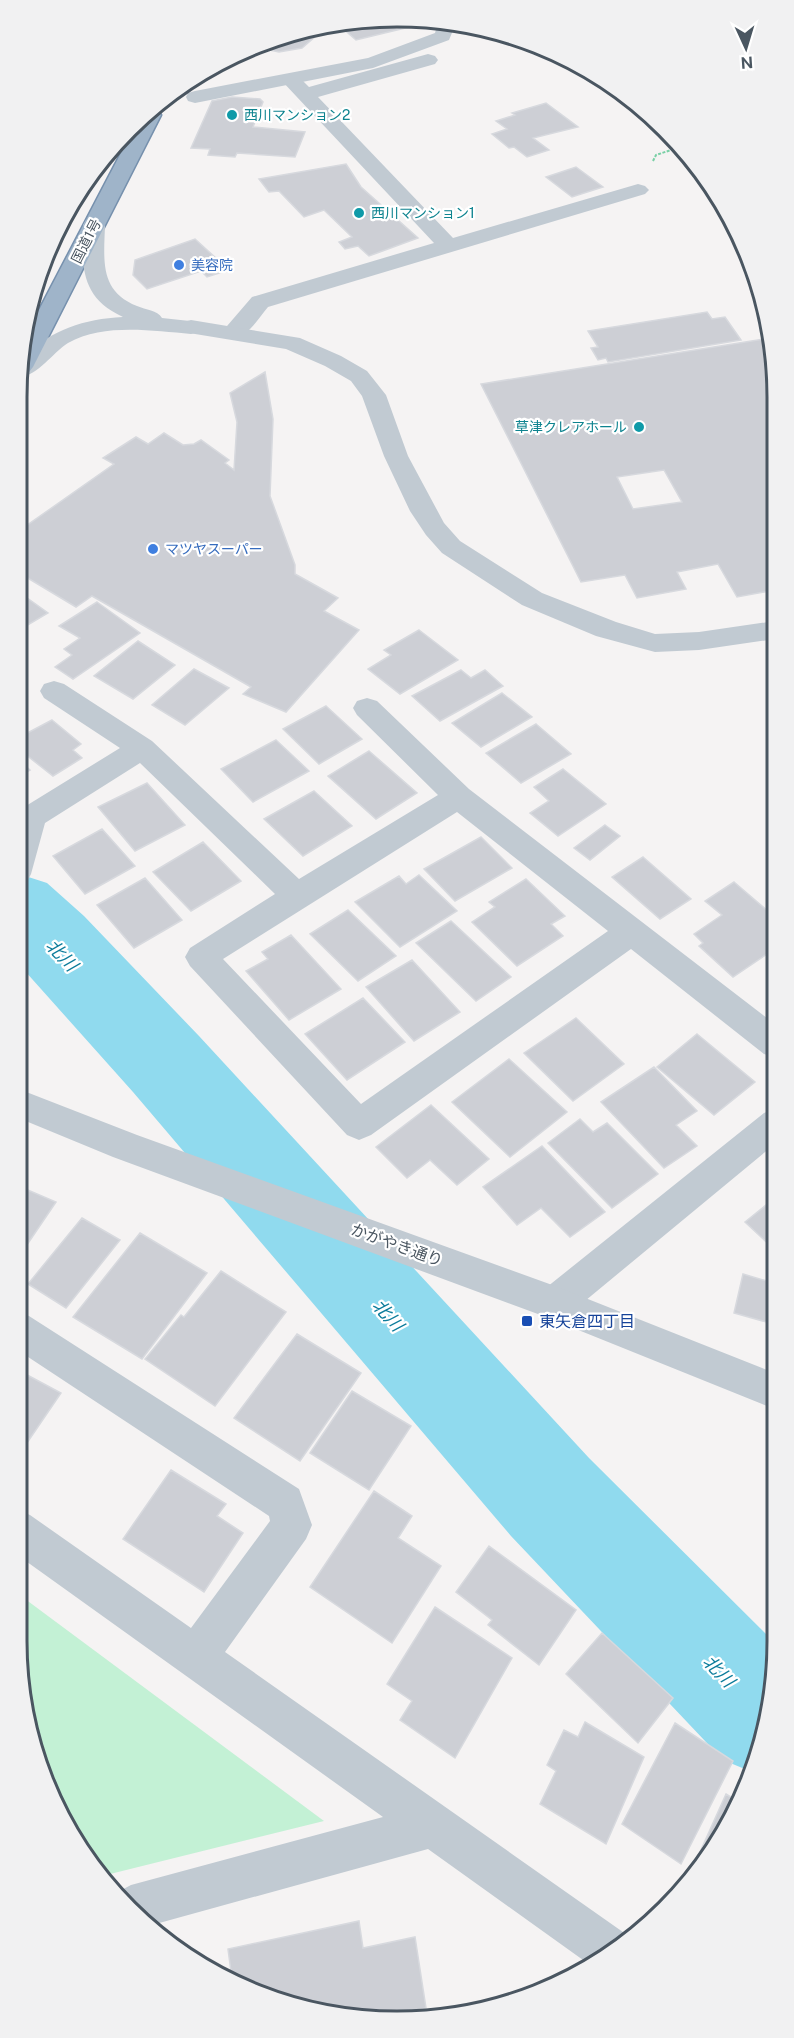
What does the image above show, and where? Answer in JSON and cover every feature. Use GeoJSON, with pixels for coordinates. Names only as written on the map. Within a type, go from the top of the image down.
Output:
{"type":"FeatureCollection","features":[{"type":"Feature","properties":{"kind":"highway","name":"国道1号"},"geometry":{"type":"LineString","coordinates":[[30,351],[145,126]]}},
{"type":"Feature","properties":{"kind":"street"},"geometry":{"type":"LineString","coordinates":[[298,87],[428,60]]}},
{"type":"Feature","properties":{"kind":"street"},"geometry":{"type":"LineString","coordinates":[[298,87],[449,246]]}},
{"type":"Feature","properties":{"kind":"street"},"geometry":{"type":"LineString","coordinates":[[233,333],[260,302],[638,190]]}},
{"type":"Feature","properties":{"kind":"street"},"geometry":{"type":"LineString","coordinates":[[94,225],[95,272],[99,288],[106,299],[120,309],[191,327]]}},
{"type":"Feature","properties":{"kind":"street"},"geometry":{"type":"LineString","coordinates":[[29,362],[65,336],[89,329],[134,323],[191,327],[292,343],[333,361],[359,376],[374,395],[396,456],[423,511],[435,529],[451,547],[532,599],[606,629],[655,643],[699,641],[767,631]]}},
{"type":"Feature","properties":{"kind":"street"},"geometry":{"type":"LineString","coordinates":[[54,691],[142,748],[297,896]]}},
{"type":"Feature","properties":{"kind":"street"},"geometry":{"type":"LineString","coordinates":[[367,708],[458,797],[767,1037]]}},
{"type":"Feature","properties":{"kind":"street"},"geometry":{"type":"LineString","coordinates":[[27,835],[32,817],[142,748]]}},
{"type":"Feature","properties":{"kind":"street"},"geometry":{"type":"LineString","coordinates":[[458,797],[201,957],[358,1125],[632,931]]}},
{"type":"Feature","properties":{"kind":"street","name":"かがやき通り"},"geometry":{"type":"LineString","coordinates":[[27,1106],[125,1146],[555,1303],[767,1388]]}},
{"type":"Feature","properties":{"kind":"street"},"geometry":{"type":"LineString","coordinates":[[555,1303],[767,1130]]}},
{"type":"Feature","properties":{"kind":"street"},"geometry":{"type":"LineString","coordinates":[[27,1335],[285,1503],[292,1525],[196,1657]]}},
{"type":"Feature","properties":{"kind":"street"},"geometry":{"type":"LineString","coordinates":[[27,1536],[605,1947]]}},
{"type":"Feature","properties":{"kind":"street"},"geometry":{"type":"LineString","coordinates":[[138,1906],[434,1826]]}},
{"type":"Feature","properties":{"kind":"lane"},"geometry":{"type":"LineString","coordinates":[[223,73],[325,57],[435,29]]}},
{"type":"Feature","properties":{"kind":"lane"},"geometry":{"type":"LineString","coordinates":[[195,97],[298,87],[373,63],[442,36],[443,30]]}},
{"type":"Feature","properties":{"kind":"green space"},"geometry":{"type":"Polygon","coordinates":[[[27,1600],[324,1821],[110,1874],[89,1847],[65,1805],[40,1737],[30,1689],[27,1600]]]}},
{"type":"Feature","properties":{"kind":"building"},"geometry":{"type":"Polygon","coordinates":[[[407,27],[356,40],[345,31],[407,27]]]}},
{"type":"Feature","properties":{"kind":"building"},"geometry":{"type":"Polygon","coordinates":[[[316,36],[302,48],[279,52],[269,50],[316,36]]]}},
{"type":"Feature","properties":{"kind":"building","name":"西川マンション2"},"geometry":{"type":"Polygon","coordinates":[[[232,97],[260,99],[263,102],[253,127],[305,132],[295,157],[237,153],[235,157],[208,155],[210,149],[191,148],[212,101],[232,97]]]}},
{"type":"Feature","properties":{"kind":"building"},"geometry":{"type":"Polygon","coordinates":[[[546,103],[578,127],[533,138],[549,150],[527,157],[514,147],[509,148],[492,134],[507,129],[496,121],[515,115],[512,113],[546,103]]]}},
{"type":"Feature","properties":{"kind":"building","name":"西川マンション1"},"geometry":{"type":"Polygon","coordinates":[[[346,164],[361,187],[418,238],[369,256],[358,246],[345,249],[339,242],[352,237],[324,210],[304,217],[279,191],[269,192],[259,179],[346,164]]]}},
{"type":"Feature","properties":{"kind":"building"},"geometry":{"type":"Polygon","coordinates":[[[576,167],[603,187],[572,197],[546,177],[576,167]]]}},
{"type":"Feature","properties":{"kind":"building","name":"美容院"},"geometry":{"type":"Polygon","coordinates":[[[195,239],[229,270],[207,277],[201,271],[147,289],[133,275],[135,260],[195,239]]]}},
{"type":"Feature","properties":{"kind":"building"},"geometry":{"type":"Polygon","coordinates":[[[707,312],[712,319],[725,317],[741,340],[608,362],[606,358],[598,360],[591,348],[598,347],[588,331],[707,312]]]}},
{"type":"Feature","properties":{"kind":"building","name":"草津クレアホール"},"geometry":{"type":"Polygon","coordinates":[[[762,339],[767,397],[767,591],[737,597],[718,564],[677,572],[686,589],[637,598],[625,575],[581,582],[481,384],[762,339]],[[664,470],[617,477],[633,509],[682,502],[664,470]]]}},
{"type":"Feature","properties":{"kind":"building","name":"マツヤスーパー"},"geometry":{"type":"Polygon","coordinates":[[[265,372],[273,419],[270,496],[295,565],[295,574],[338,598],[324,611],[359,630],[286,712],[243,694],[251,687],[92,596],[76,607],[27,578],[27,525],[114,464],[103,458],[136,437],[148,444],[164,433],[183,445],[194,444],[201,440],[229,460],[225,463],[234,470],[237,422],[230,393],[265,372]]]}},
{"type":"Feature","properties":{"kind":"building"},"geometry":{"type":"Polygon","coordinates":[[[27,598],[48,613],[27,625],[27,598]]]}},
{"type":"Feature","properties":{"kind":"building"},"geometry":{"type":"Polygon","coordinates":[[[97,602],[140,633],[73,679],[55,667],[72,655],[64,649],[80,638],[59,626],[97,602]]]}},
{"type":"Feature","properties":{"kind":"building"},"geometry":{"type":"Polygon","coordinates":[[[419,630],[458,660],[400,694],[368,669],[391,655],[384,650],[419,630]]]}},
{"type":"Feature","properties":{"kind":"building"},"geometry":{"type":"Polygon","coordinates":[[[138,641],[175,665],[133,699],[94,676],[138,641]]]}},
{"type":"Feature","properties":{"kind":"building"},"geometry":{"type":"Polygon","coordinates":[[[194,669],[229,688],[185,725],[152,705],[194,669]]]}},
{"type":"Feature","properties":{"kind":"building"},"geometry":{"type":"Polygon","coordinates":[[[461,670],[471,678],[485,670],[503,686],[440,721],[412,696],[461,670]]]}},
{"type":"Feature","properties":{"kind":"building"},"geometry":{"type":"Polygon","coordinates":[[[502,693],[532,717],[481,747],[452,723],[502,693]]]}},
{"type":"Feature","properties":{"kind":"building"},"geometry":{"type":"Polygon","coordinates":[[[326,706],[362,739],[319,764],[283,729],[326,706]]]}},
{"type":"Feature","properties":{"kind":"building"},"geometry":{"type":"Polygon","coordinates":[[[52,720],[81,744],[73,750],[82,758],[53,776],[27,756],[27,733],[52,720]]]}},
{"type":"Feature","properties":{"kind":"building"},"geometry":{"type":"Polygon","coordinates":[[[536,724],[571,754],[521,783],[486,753],[536,724]]]}},
{"type":"Feature","properties":{"kind":"building"},"geometry":{"type":"Polygon","coordinates":[[[276,740],[309,771],[253,802],[221,769],[276,740]]]}},
{"type":"Feature","properties":{"kind":"building"},"geometry":{"type":"Polygon","coordinates":[[[369,751],[417,793],[376,819],[328,776],[369,751]]]}},
{"type":"Feature","properties":{"kind":"building"},"geometry":{"type":"Polygon","coordinates":[[[563,769],[606,804],[558,836],[530,813],[549,801],[534,787],[563,769]]]}},
{"type":"Feature","properties":{"kind":"building"},"geometry":{"type":"Polygon","coordinates":[[[147,783],[185,825],[135,851],[98,807],[147,783]]]}},
{"type":"Feature","properties":{"kind":"building"},"geometry":{"type":"Polygon","coordinates":[[[314,791],[352,826],[303,856],[264,819],[314,791]]]}},
{"type":"Feature","properties":{"kind":"building"},"geometry":{"type":"Polygon","coordinates":[[[605,825],[620,836],[590,860],[574,848],[605,825]]]}},
{"type":"Feature","properties":{"kind":"building"},"geometry":{"type":"Polygon","coordinates":[[[102,829],[135,866],[85,894],[53,856],[102,829]]]}},
{"type":"Feature","properties":{"kind":"building"},"geometry":{"type":"Polygon","coordinates":[[[481,837],[512,868],[455,901],[424,869],[481,837]]]}},
{"type":"Feature","properties":{"kind":"building"},"geometry":{"type":"Polygon","coordinates":[[[203,842],[241,881],[191,911],[153,872],[203,842]]]}},
{"type":"Feature","properties":{"kind":"building"},"geometry":{"type":"Polygon","coordinates":[[[643,857],[691,899],[660,919],[612,877],[643,857]]]}},
{"type":"Feature","properties":{"kind":"building"},"geometry":{"type":"Polygon","coordinates":[[[419,875],[457,911],[400,947],[355,902],[399,876],[406,884],[419,875]]]}},
{"type":"Feature","properties":{"kind":"building"},"geometry":{"type":"Polygon","coordinates":[[[145,878],[182,920],[134,948],[97,905],[145,878]]]}},
{"type":"Feature","properties":{"kind":"building"},"geometry":{"type":"Polygon","coordinates":[[[526,879],[565,916],[551,924],[563,936],[517,966],[472,922],[495,907],[489,902],[526,879]]]}},
{"type":"Feature","properties":{"kind":"building"},"geometry":{"type":"Polygon","coordinates":[[[734,882],[767,910],[767,954],[733,977],[699,946],[703,943],[694,934],[722,915],[705,901],[734,882]]]}},
{"type":"Feature","properties":{"kind":"building"},"geometry":{"type":"Polygon","coordinates":[[[348,910],[396,956],[358,981],[310,934],[348,910]]]}},
{"type":"Feature","properties":{"kind":"building"},"geometry":{"type":"Polygon","coordinates":[[[451,921],[511,977],[476,1001],[416,943],[451,921]]]}},
{"type":"Feature","properties":{"kind":"building"},"geometry":{"type":"Polygon","coordinates":[[[291,935],[341,989],[289,1020],[246,971],[268,959],[262,952],[291,935]]]}},
{"type":"Feature","properties":{"kind":"building"},"geometry":{"type":"Polygon","coordinates":[[[412,960],[460,1012],[414,1041],[366,987],[412,960]]]}},
{"type":"Feature","properties":{"kind":"building"},"geometry":{"type":"Polygon","coordinates":[[[363,998],[405,1042],[347,1080],[305,1034],[363,998]]]}},
{"type":"Feature","properties":{"kind":"building"},"geometry":{"type":"Polygon","coordinates":[[[576,1018],[624,1064],[573,1101],[524,1053],[576,1018]]]}},
{"type":"Feature","properties":{"kind":"building"},"geometry":{"type":"Polygon","coordinates":[[[697,1034],[755,1082],[714,1115],[657,1067],[697,1034]]]}},
{"type":"Feature","properties":{"kind":"building"},"geometry":{"type":"Polygon","coordinates":[[[509,1059],[567,1112],[510,1157],[452,1102],[509,1059]]]}},
{"type":"Feature","properties":{"kind":"building"},"geometry":{"type":"Polygon","coordinates":[[[654,1067],[697,1111],[676,1125],[697,1146],[664,1168],[601,1102],[654,1067]]]}},
{"type":"Feature","properties":{"kind":"building"},"geometry":{"type":"Polygon","coordinates":[[[431,1105],[489,1159],[457,1185],[430,1160],[407,1178],[376,1147],[431,1105]]]}},
{"type":"Feature","properties":{"kind":"building"},"geometry":{"type":"Polygon","coordinates":[[[580,1119],[593,1132],[607,1123],[658,1174],[612,1208],[548,1143],[580,1119]]]}},
{"type":"Feature","properties":{"kind":"building"},"geometry":{"type":"Polygon","coordinates":[[[542,1146],[605,1212],[570,1237],[541,1208],[517,1225],[483,1187],[542,1146]]]}},
{"type":"Feature","properties":{"kind":"building"},"geometry":{"type":"Polygon","coordinates":[[[27,1190],[56,1202],[27,1245],[27,1190]]]}},
{"type":"Feature","properties":{"kind":"building"},"geometry":{"type":"Polygon","coordinates":[[[767,1204],[767,1243],[745,1222],[767,1204]]]}},
{"type":"Feature","properties":{"kind":"building"},"geometry":{"type":"Polygon","coordinates":[[[82,1218],[120,1240],[66,1308],[28,1284],[82,1218]]]}},
{"type":"Feature","properties":{"kind":"building"},"geometry":{"type":"Polygon","coordinates":[[[140,1233],[207,1273],[142,1359],[73,1317],[140,1233]]]}},
{"type":"Feature","properties":{"kind":"building"},"geometry":{"type":"Polygon","coordinates":[[[221,1271],[286,1312],[215,1406],[145,1359],[181,1315],[184,1317],[221,1271]]]}},
{"type":"Feature","properties":{"kind":"building"},"geometry":{"type":"Polygon","coordinates":[[[743,1274],[767,1281],[767,1322],[734,1313],[743,1274]]]}},
{"type":"Feature","properties":{"kind":"building"},"geometry":{"type":"Polygon","coordinates":[[[297,1334],[361,1373],[300,1461],[234,1418],[297,1334]]]}},
{"type":"Feature","properties":{"kind":"building"},"geometry":{"type":"Polygon","coordinates":[[[27,1375],[61,1393],[27,1443],[27,1375]]]}},
{"type":"Feature","properties":{"kind":"building"},"geometry":{"type":"Polygon","coordinates":[[[352,1391],[411,1426],[369,1490],[310,1453],[352,1391]]]}},
{"type":"Feature","properties":{"kind":"building"},"geometry":{"type":"Polygon","coordinates":[[[171,1470],[226,1504],[217,1516],[243,1533],[204,1592],[123,1539],[171,1470]]]}},
{"type":"Feature","properties":{"kind":"building"},"geometry":{"type":"Polygon","coordinates":[[[374,1491],[412,1516],[398,1538],[441,1566],[392,1643],[310,1587],[374,1491]]]}},
{"type":"Feature","properties":{"kind":"building"},"geometry":{"type":"Polygon","coordinates":[[[489,1546],[576,1610],[539,1665],[488,1625],[492,1620],[456,1592],[489,1546]]]}},
{"type":"Feature","properties":{"kind":"building"},"geometry":{"type":"Polygon","coordinates":[[[435,1607],[512,1658],[455,1758],[400,1720],[412,1701],[387,1684],[435,1607]]]}},
{"type":"Feature","properties":{"kind":"building"},"geometry":{"type":"Polygon","coordinates":[[[602,1633],[673,1698],[638,1743],[566,1674],[602,1633]]]}},
{"type":"Feature","properties":{"kind":"building"},"geometry":{"type":"Polygon","coordinates":[[[585,1722],[644,1757],[606,1844],[540,1804],[556,1771],[547,1765],[564,1730],[578,1737],[585,1722]]]}},
{"type":"Feature","properties":{"kind":"building"},"geometry":{"type":"Polygon","coordinates":[[[675,1723],[733,1761],[681,1864],[622,1824],[675,1723]]]}},
{"type":"Feature","properties":{"kind":"building"},"geometry":{"type":"Polygon","coordinates":[[[726,1794],[732,1798],[698,1857],[726,1794]]]}},
{"type":"Feature","properties":{"kind":"building"},"geometry":{"type":"Polygon","coordinates":[[[359,1921],[363,1948],[415,1937],[426,2008],[397,2011],[373,2010],[325,2004],[301,1998],[255,1983],[231,1972],[228,1949],[359,1921]]]}},
{"type":"Feature","properties":{"kind":"waterway","name":"北川"},"geometry":{"type":"LineString","coordinates":[[27,917],[53,941],[166,1064],[550,1497],[760,1713]]}},
{"type":"Feature","properties":{"kind":"place","name":"西川マンション2"},"geometry":{"type":"Point","coordinates":[232,115]}},
{"type":"Feature","properties":{"kind":"place","name":"西川マンション1"},"geometry":{"type":"Point","coordinates":[359,213]}},
{"type":"Feature","properties":{"kind":"place","name":"美容院"},"geometry":{"type":"Point","coordinates":[179,265]}},
{"type":"Feature","properties":{"kind":"place","name":"草津クレアホール"},"geometry":{"type":"Point","coordinates":[639,427]}},
{"type":"Feature","properties":{"kind":"place","name":"マツヤスーパー"},"geometry":{"type":"Point","coordinates":[153,549]}},
{"type":"Feature","properties":{"kind":"place","name":"東矢倉四丁目"},"geometry":{"type":"Point","coordinates":[527,1321]}}]}
